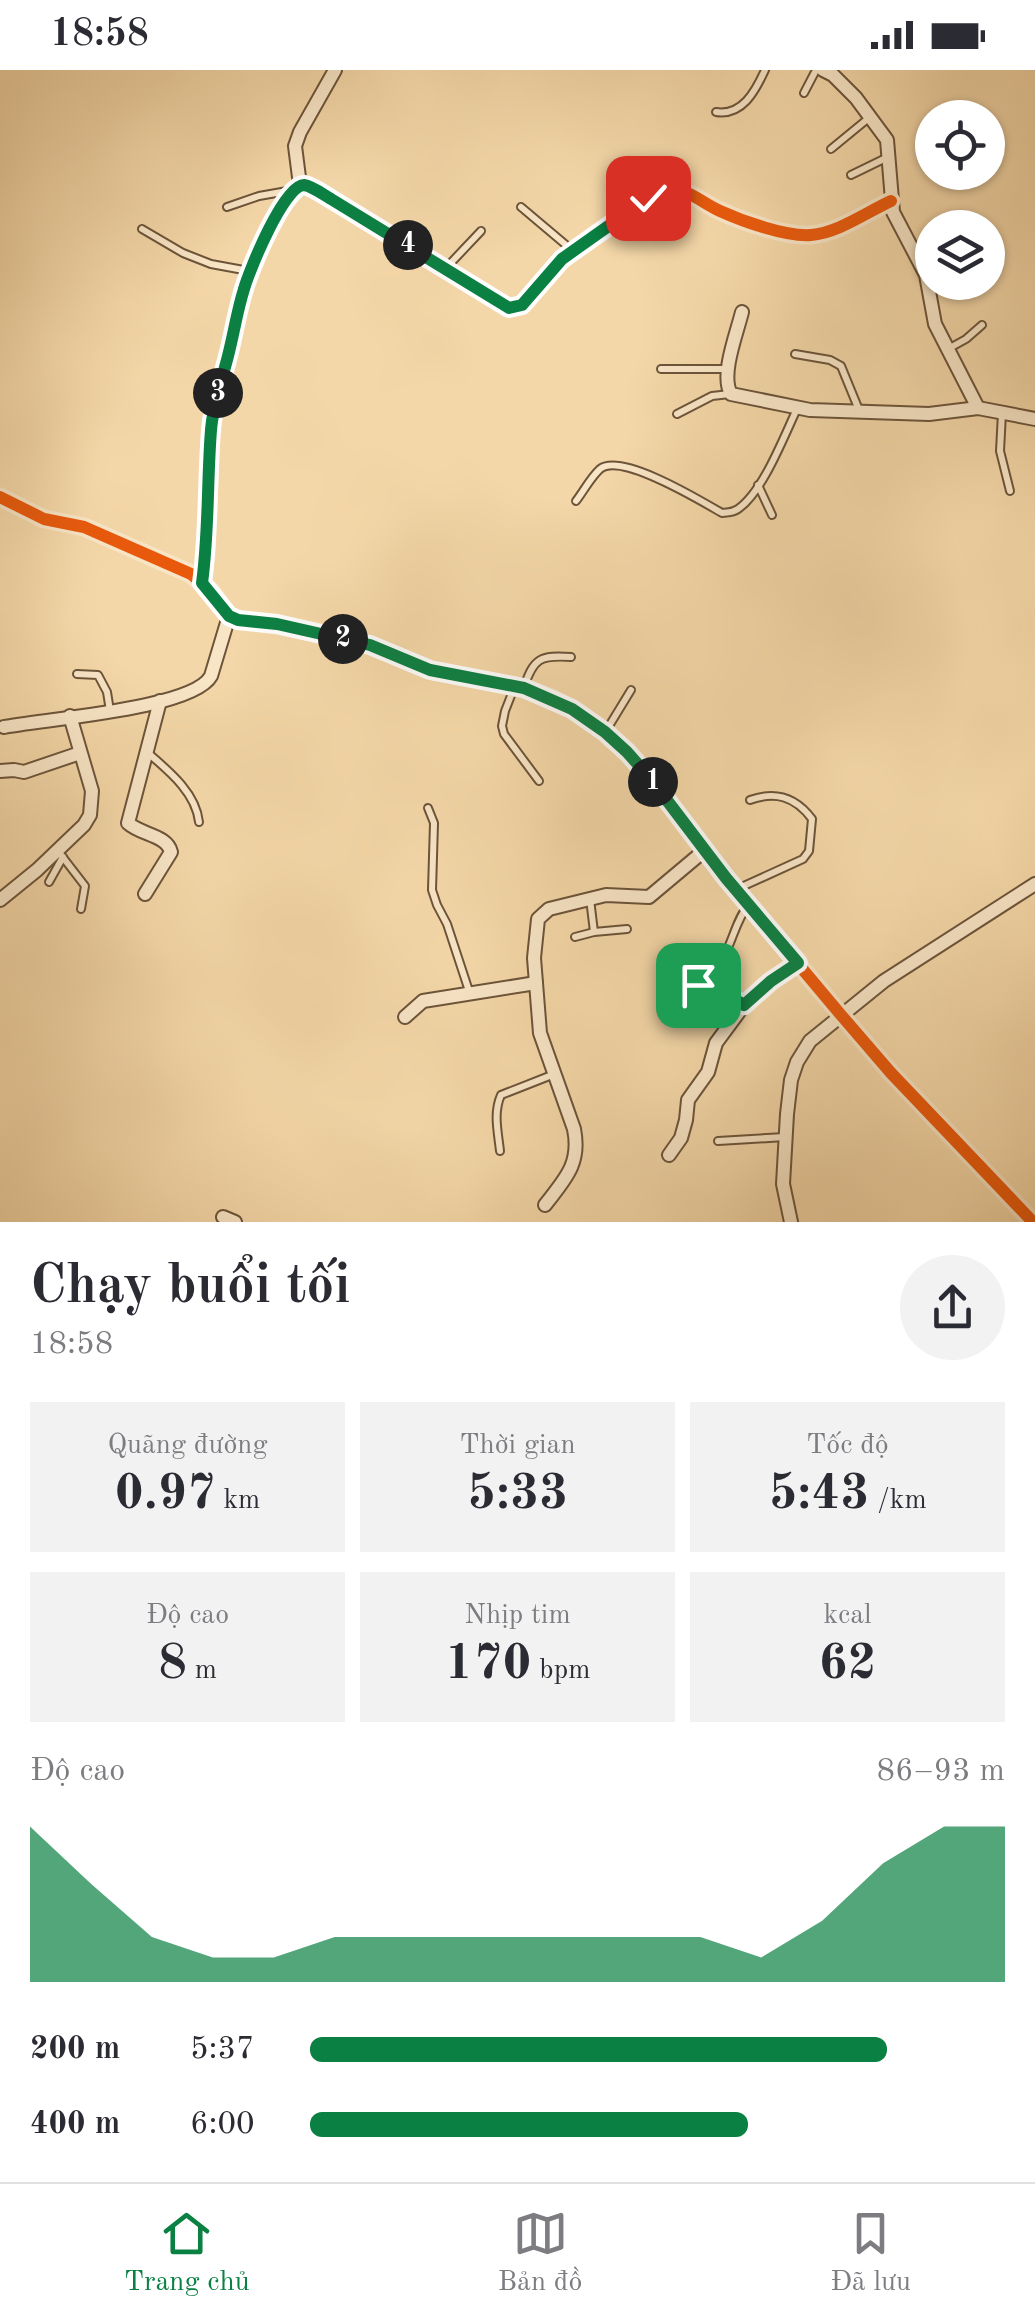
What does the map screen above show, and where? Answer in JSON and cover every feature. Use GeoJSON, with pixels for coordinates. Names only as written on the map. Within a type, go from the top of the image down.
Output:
{"type":"FeatureCollection","features":[{"type":"Feature","properties":{"kind":"street"},"geometry":{"type":"LineString","coordinates":[[297,187],[295,146],[334,70]]}},
{"type":"Feature","properties":{"kind":"street"},"geometry":{"type":"LineString","coordinates":[[827,71],[856,98],[888,140],[891,201],[915,245]]}},
{"type":"Feature","properties":{"kind":"street"},"geometry":{"type":"LineString","coordinates":[[202,583],[215,401],[258,250],[297,187],[306,185],[345,207],[509,308],[522,305],[562,259],[656,193],[672,188],[745,220],[814,236],[891,201]]}},
{"type":"Feature","properties":{"kind":"street"},"geometry":{"type":"LineString","coordinates":[[931,300],[946,350],[978,408]]}},
{"type":"Feature","properties":{"kind":"street"},"geometry":{"type":"LineString","coordinates":[[742,312],[728,369],[726,386],[731,394],[810,410],[929,414],[978,408],[1035,418]]}},
{"type":"Feature","properties":{"kind":"street"},"geometry":{"type":"LineString","coordinates":[[0,498],[44,519],[84,526],[191,574],[229,616],[370,645],[430,670],[519,688],[572,709],[605,732],[650,778],[748,905],[841,1015],[1034,1222]]}},
{"type":"Feature","properties":{"kind":"street"},"geometry":{"type":"LineString","coordinates":[[4,727],[110,712],[206,684],[216,664],[229,616]]}},
{"type":"Feature","properties":{"kind":"street"},"geometry":{"type":"LineString","coordinates":[[146,894],[171,847],[128,824],[160,700]]}},
{"type":"Feature","properties":{"kind":"street"},"geometry":{"type":"LineString","coordinates":[[0,900],[60,854],[90,815],[92,791],[70,716]]}},
{"type":"Feature","properties":{"kind":"street"},"geometry":{"type":"LineString","coordinates":[[0,771],[24,772],[80,754]]}},
{"type":"Feature","properties":{"kind":"street"},"geometry":{"type":"LineString","coordinates":[[545,1205],[566,1179],[574,1162],[576,1144],[540,1032],[534,958],[538,919],[549,910],[606,895],[649,898],[704,850]]}},
{"type":"Feature","properties":{"kind":"street"},"geometry":{"type":"LineString","coordinates":[[791,1222],[783,1184],[785,1137],[791,1080],[810,1041],[884,981],[1035,884]]}},
{"type":"Feature","properties":{"kind":"street"},"geometry":{"type":"LineString","coordinates":[[669,1155],[681,1138],[688,1100],[708,1072],[716,1043],[744,1005],[798,963]]}},
{"type":"Feature","properties":{"kind":"street"},"geometry":{"type":"LineString","coordinates":[[405,1018],[423,1002],[536,983]]}},
{"type":"Feature","properties":{"kind":"lane"},"geometry":{"type":"LineString","coordinates":[[716,112],[727,114],[740,108],[765,70]]}},
{"type":"Feature","properties":{"kind":"lane"},"geometry":{"type":"LineString","coordinates":[[804,93],[827,71]]}},
{"type":"Feature","properties":{"kind":"lane"},"geometry":{"type":"LineString","coordinates":[[831,150],[871,116]]}},
{"type":"Feature","properties":{"kind":"lane"},"geometry":{"type":"LineString","coordinates":[[851,175],[889,156]]}},
{"type":"Feature","properties":{"kind":"lane"},"geometry":{"type":"LineString","coordinates":[[633,176],[656,193]]}},
{"type":"Feature","properties":{"kind":"lane"},"geometry":{"type":"LineString","coordinates":[[227,207],[297,187]]}},
{"type":"Feature","properties":{"kind":"lane"},"geometry":{"type":"LineString","coordinates":[[520,207],[574,251]]}},
{"type":"Feature","properties":{"kind":"lane"},"geometry":{"type":"LineString","coordinates":[[142,228],[183,254],[250,271]]}},
{"type":"Feature","properties":{"kind":"lane"},"geometry":{"type":"LineString","coordinates":[[445,269],[481,231]]}},
{"type":"Feature","properties":{"kind":"lane"},"geometry":{"type":"LineString","coordinates":[[946,350],[982,325]]}},
{"type":"Feature","properties":{"kind":"lane"},"geometry":{"type":"LineString","coordinates":[[795,354],[842,366],[860,411]]}},
{"type":"Feature","properties":{"kind":"lane"},"geometry":{"type":"LineString","coordinates":[[662,368],[728,369]]}},
{"type":"Feature","properties":{"kind":"lane"},"geometry":{"type":"LineString","coordinates":[[677,414],[712,396],[731,394]]}},
{"type":"Feature","properties":{"kind":"lane"},"geometry":{"type":"LineString","coordinates":[[576,501],[600,468],[610,465],[659,479],[722,513],[734,512],[758,485],[798,408]]}},
{"type":"Feature","properties":{"kind":"lane"},"geometry":{"type":"LineString","coordinates":[[1002,412],[1000,451],[1010,491]]}},
{"type":"Feature","properties":{"kind":"lane"},"geometry":{"type":"LineString","coordinates":[[758,485],[772,515]]}},
{"type":"Feature","properties":{"kind":"lane"},"geometry":{"type":"LineString","coordinates":[[539,781],[502,726],[519,688],[540,659],[571,656]]}},
{"type":"Feature","properties":{"kind":"lane"},"geometry":{"type":"LineString","coordinates":[[77,674],[98,675],[110,712]]}},
{"type":"Feature","properties":{"kind":"lane"},"geometry":{"type":"LineString","coordinates":[[605,732],[632,690]]}},
{"type":"Feature","properties":{"kind":"lane"},"geometry":{"type":"LineString","coordinates":[[146,752],[193,800],[199,822]]}},
{"type":"Feature","properties":{"kind":"lane"},"geometry":{"type":"LineString","coordinates":[[736,890],[798,862],[809,851],[812,818],[806,810],[785,798],[766,795],[750,800]]}},
{"type":"Feature","properties":{"kind":"lane"},"geometry":{"type":"LineString","coordinates":[[428,808],[434,824],[432,890],[470,995]]}},
{"type":"Feature","properties":{"kind":"lane"},"geometry":{"type":"LineString","coordinates":[[49,882],[60,854],[86,886],[81,909]]}},
{"type":"Feature","properties":{"kind":"lane"},"geometry":{"type":"LineString","coordinates":[[590,899],[594,932]]}},
{"type":"Feature","properties":{"kind":"lane"},"geometry":{"type":"LineString","coordinates":[[724,956],[748,905]]}},
{"type":"Feature","properties":{"kind":"lane"},"geometry":{"type":"LineString","coordinates":[[575,937],[627,929]]}},
{"type":"Feature","properties":{"kind":"lane"},"geometry":{"type":"LineString","coordinates":[[683,986],[690,983],[722,992],[744,1005]]}},
{"type":"Feature","properties":{"kind":"lane"},"geometry":{"type":"LineString","coordinates":[[500,1151],[496,1117],[502,1095],[554,1074]]}},
{"type":"Feature","properties":{"kind":"lane"},"geometry":{"type":"LineString","coordinates":[[718,1141],[785,1137]]}},
{"type":"Feature","properties":{"kind":"cycle path"},"geometry":{"type":"LineString","coordinates":[[202,583],[215,401],[244,286],[282,206],[300,185],[331,199],[509,308],[522,305],[563,259],[662,190],[685,192],[740,219],[801,235],[832,230],[891,201]]}},
{"type":"Feature","properties":{"kind":"cycle path"},"geometry":{"type":"LineString","coordinates":[[0,497],[44,519],[84,527],[191,574],[237,620],[370,645],[430,670],[524,689],[552,698],[605,732],[650,778],[726,878],[891,1073],[1033,1222]]}},
{"type":"Feature","properties":{"kind":"route"},"geometry":{"type":"LineString","coordinates":[[648,198],[562,259],[522,305],[509,308],[306,185],[294,189],[258,250],[244,286],[215,401],[202,583],[229,616],[238,620],[277,624],[370,645],[430,670],[524,688],[552,698],[605,732],[650,778],[726,878],[798,963],[744,1005],[722,992],[698,985]]}}]}
